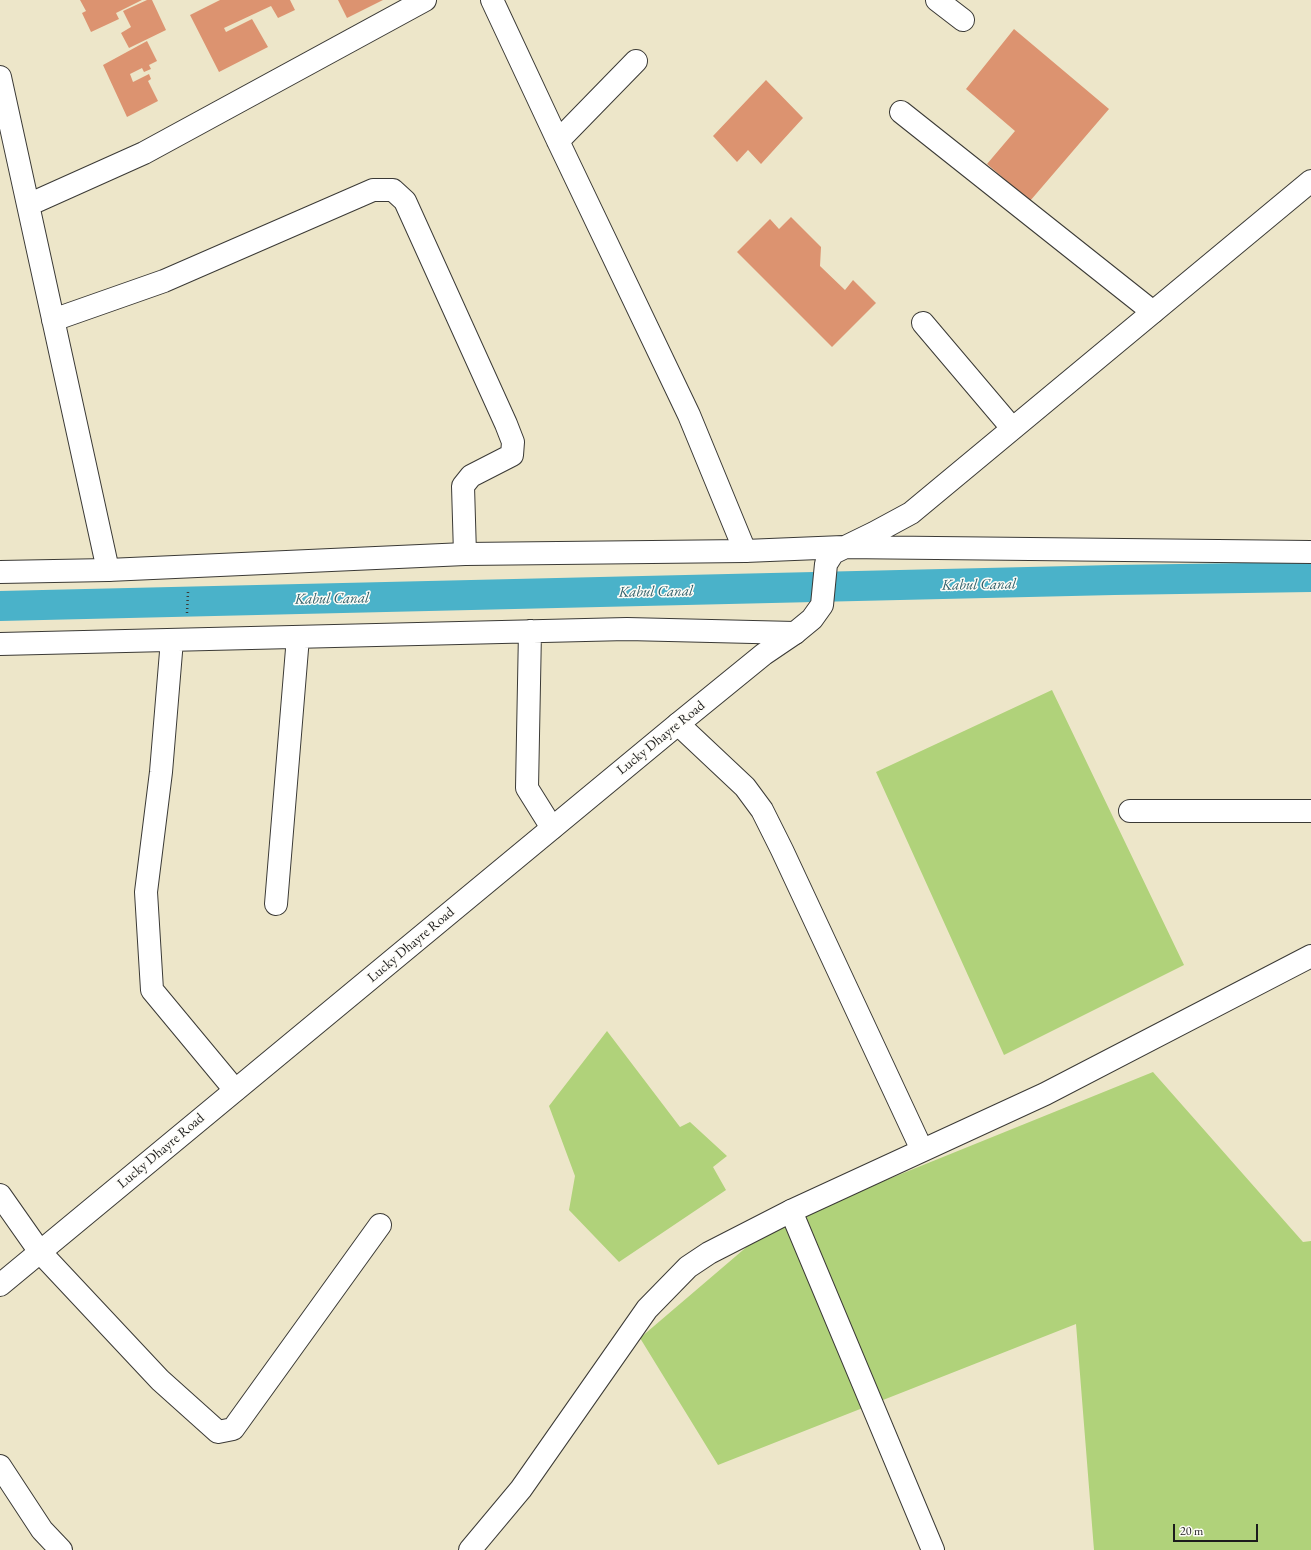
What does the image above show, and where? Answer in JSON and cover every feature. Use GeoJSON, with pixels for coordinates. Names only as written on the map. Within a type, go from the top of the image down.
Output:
{"type":"FeatureCollection","features":[{"type":"Feature","properties":{"kind":"street"},"geometry":{"type":"LineString","coordinates":[[28,205],[144,153],[425,0]]}},
{"type":"Feature","properties":{"kind":"street"},"geometry":{"type":"LineString","coordinates":[[492,0],[689,415],[745,551]]}},
{"type":"Feature","properties":{"kind":"street"},"geometry":{"type":"LineString","coordinates":[[937,0],[963,20]]}},
{"type":"Feature","properties":{"kind":"street"},"geometry":{"type":"LineString","coordinates":[[558,140],[636,61]]}},
{"type":"Feature","properties":{"kind":"street"},"geometry":{"type":"LineString","coordinates":[[0,77],[108,570]]}},
{"type":"Feature","properties":{"kind":"street"},"geometry":{"type":"LineString","coordinates":[[901,112],[1153,312]]}},
{"type":"Feature","properties":{"kind":"street"},"geometry":{"type":"LineString","coordinates":[[843,547],[874,533],[911,512],[1311,181]]}},
{"type":"Feature","properties":{"kind":"street"},"geometry":{"type":"LineString","coordinates":[[53,320],[164,281],[373,190],[393,190],[405,201],[503,416],[513,442],[512,455],[471,476],[463,486],[465,554]]}},
{"type":"Feature","properties":{"kind":"street"},"geometry":{"type":"LineString","coordinates":[[923,324],[1012,428]]}},
{"type":"Feature","properties":{"kind":"street"},"geometry":{"type":"LineString","coordinates":[[0,572],[188,567],[465,554],[745,551],[843,547],[1311,552]]}},
{"type":"Feature","properties":{"kind":"street","name":"Lucky Dhayre Road"},"geometry":{"type":"LineString","coordinates":[[0,1285],[678,724],[764,654],[795,633],[812,619],[822,605],[826,564],[833,554],[843,547]]}},
{"type":"Feature","properties":{"kind":"street"},"geometry":{"type":"LineString","coordinates":[[0,644],[627,629],[795,633]]}},
{"type":"Feature","properties":{"kind":"street"},"geometry":{"type":"LineString","coordinates":[[530,631],[527,788],[552,828]]}},
{"type":"Feature","properties":{"kind":"street"},"geometry":{"type":"LineString","coordinates":[[276,904],[298,637]]}},
{"type":"Feature","properties":{"kind":"street"},"geometry":{"type":"LineString","coordinates":[[180,640],[146,892],[152,990],[235,1090]]}},
{"type":"Feature","properties":{"kind":"street"},"geometry":{"type":"LineString","coordinates":[[678,724],[745,787],[762,810],[786,857],[922,1150]]}},
{"type":"Feature","properties":{"kind":"street"},"geometry":{"type":"LineString","coordinates":[[1130,811],[1311,811]]}},
{"type":"Feature","properties":{"kind":"street"},"geometry":{"type":"LineString","coordinates":[[470,1550],[521,1489],[647,1309],[688,1267],[709,1252],[791,1211],[1045,1094],[1311,956]]}},
{"type":"Feature","properties":{"kind":"street"},"geometry":{"type":"LineString","coordinates":[[0,1195],[40,1252],[160,1380],[218,1432],[233,1429],[380,1226]]}},
{"type":"Feature","properties":{"kind":"street"},"geometry":{"type":"LineString","coordinates":[[791,1211],[933,1550]]}},
{"type":"Feature","properties":{"kind":"street"},"geometry":{"type":"LineString","coordinates":[[0,1466],[42,1530],[61,1550]]}},
{"type":"Feature","properties":{"kind":"path"},"geometry":{"type":"LineString","coordinates":[[180,640],[188,567]]}},
{"type":"Feature","properties":{"kind":"green space"},"geometry":{"type":"Polygon","coordinates":[[[1052,690],[1184,965],[1004,1055],[876,772],[1052,690]]]}},
{"type":"Feature","properties":{"kind":"green space"},"geometry":{"type":"Polygon","coordinates":[[[607,1031],[680,1127],[690,1122],[727,1156],[713,1167],[726,1190],[619,1262],[569,1210],[575,1176],[549,1106],[607,1031]]]}},
{"type":"Feature","properties":{"kind":"green space"},"geometry":{"type":"Polygon","coordinates":[[[1153,1072],[1303,1242],[1311,1241],[1311,1550],[1094,1550],[1076,1324],[718,1465],[640,1338],[770,1227],[1153,1072]]]}},
{"type":"Feature","properties":{"kind":"building"},"geometry":{"type":"Polygon","coordinates":[[[80,0],[142,0],[116,13],[119,19],[91,32],[82,13],[86,11],[80,0]]]}},
{"type":"Feature","properties":{"kind":"building"},"geometry":{"type":"Polygon","coordinates":[[[147,0],[152,0],[166,30],[129,48],[121,33],[131,27],[123,11],[147,0]]]}},
{"type":"Feature","properties":{"kind":"building"},"geometry":{"type":"Polygon","coordinates":[[[220,0],[290,0],[295,10],[278,18],[271,6],[224,28],[226,32],[252,19],[268,47],[219,72],[190,15],[220,0]]]}},
{"type":"Feature","properties":{"kind":"building"},"geometry":{"type":"Polygon","coordinates":[[[338,0],[383,0],[347,18],[338,0]]]}},
{"type":"Feature","properties":{"kind":"building"},"geometry":{"type":"Polygon","coordinates":[[[1014,29],[1109,109],[1030,201],[987,164],[1015,131],[966,89],[1014,29]]]}},
{"type":"Feature","properties":{"kind":"building"},"geometry":{"type":"Polygon","coordinates":[[[147,41],[157,61],[149,65],[151,69],[144,72],[142,68],[130,74],[133,82],[149,74],[151,79],[148,81],[158,101],[127,117],[103,65],[147,41]]]}},
{"type":"Feature","properties":{"kind":"building"},"geometry":{"type":"Polygon","coordinates":[[[766,80],[803,118],[761,164],[748,150],[737,162],[713,136],[766,80]]]}},
{"type":"Feature","properties":{"kind":"building"},"geometry":{"type":"Polygon","coordinates":[[[791,217],[821,247],[820,266],[845,290],[853,280],[876,303],[832,347],[737,252],[770,219],[779,229],[791,217]]]}},
{"type":"Feature","properties":{"kind":"waterway","name":"Kabul Canal"},"geometry":{"type":"LineString","coordinates":[[0,606],[1114,580],[1311,577]]}}]}
